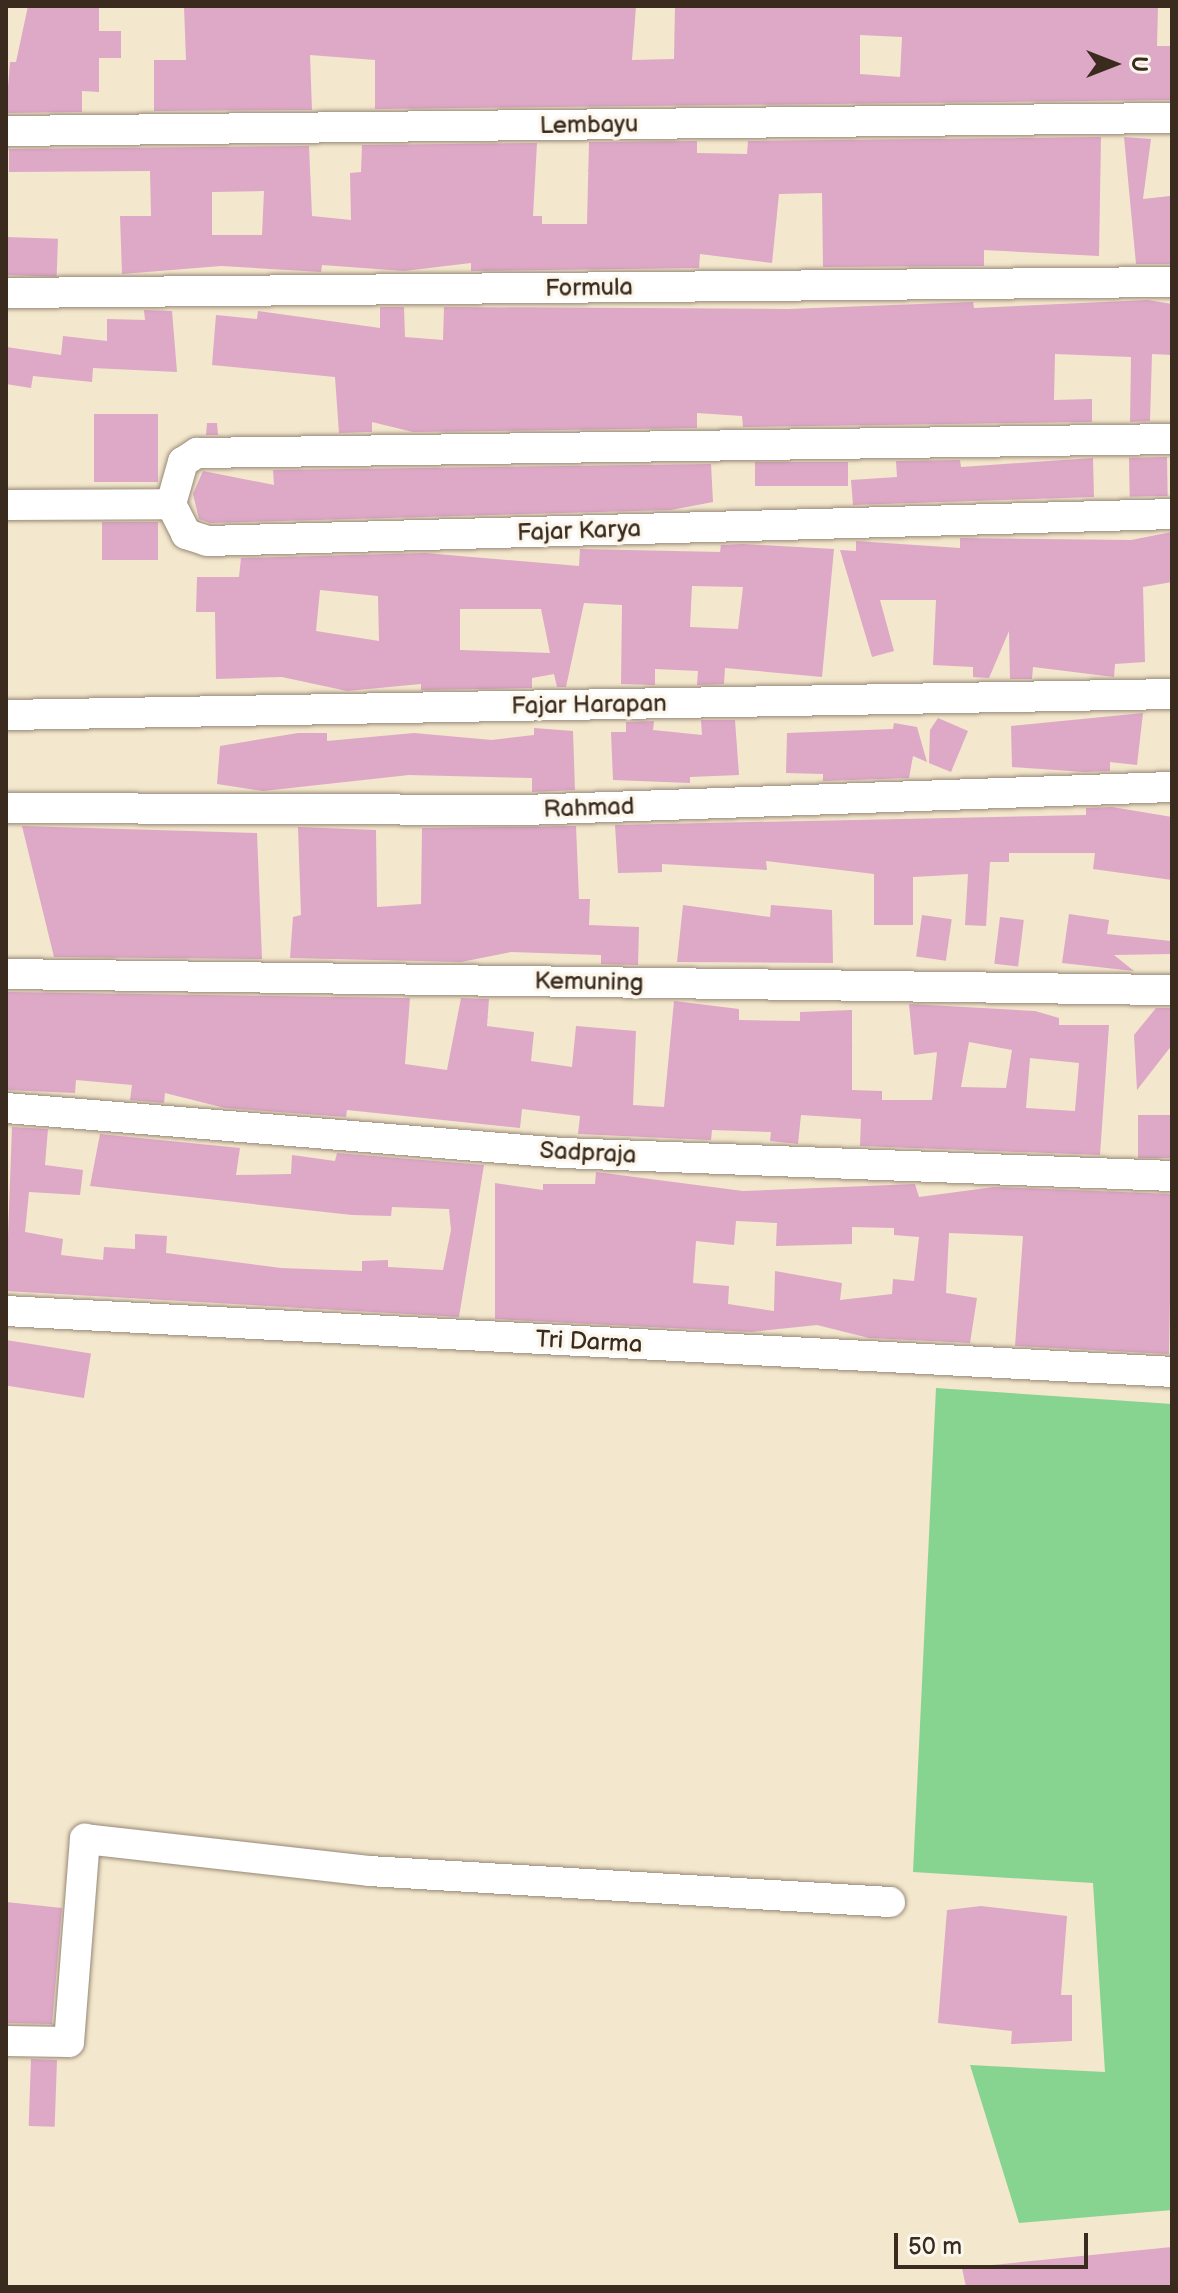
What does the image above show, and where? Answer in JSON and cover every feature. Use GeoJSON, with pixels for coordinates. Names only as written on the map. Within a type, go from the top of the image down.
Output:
{"type":"FeatureCollection","features":[{"type":"Feature","properties":{"kind":"street","name":"Lembayu"},"geometry":{"type":"LineString","coordinates":[[6,131],[1172,118]]}},
{"type":"Feature","properties":{"kind":"street","name":"Formula"},"geometry":{"type":"LineString","coordinates":[[6,293],[1172,282]]}},
{"type":"Feature","properties":{"kind":"street"},"geometry":{"type":"LineString","coordinates":[[6,505],[171,504],[183,462],[197,453],[1172,439]]}},
{"type":"Feature","properties":{"kind":"street","name":"Fajar Karya"},"geometry":{"type":"LineString","coordinates":[[171,504],[186,534],[207,541],[1172,514]]}},
{"type":"Feature","properties":{"kind":"street","name":"Fajar Harapan"},"geometry":{"type":"LineString","coordinates":[[6,715],[1172,694]]}},
{"type":"Feature","properties":{"kind":"street","name":"Rahmad"},"geometry":{"type":"LineString","coordinates":[[6,808],[525,810],[1172,787]]}},
{"type":"Feature","properties":{"kind":"street","name":"Kemuning"},"geometry":{"type":"LineString","coordinates":[[6,974],[1172,990]]}},
{"type":"Feature","properties":{"kind":"street","name":"Sadpraja"},"geometry":{"type":"LineString","coordinates":[[6,1108],[563,1153],[1172,1176]]}},
{"type":"Feature","properties":{"kind":"street","name":"Tri Darma"},"geometry":{"type":"LineString","coordinates":[[6,1311],[1172,1372]]}},
{"type":"Feature","properties":{"kind":"street"},"geometry":{"type":"LineString","coordinates":[[6,2041],[69,2042],[85,1839],[398,1873],[890,1902]]}},
{"type":"Feature","properties":{"kind":"green space"},"geometry":{"type":"Polygon","coordinates":[[[936,1388],[1172,1404],[1172,2210],[1019,2223],[970,2065],[1105,2072],[1093,1883],[913,1872],[936,1388]]]}},
{"type":"Feature","properties":{"kind":"building"},"geometry":{"type":"Polygon","coordinates":[[[28,6],[99,6],[99,31],[121,31],[121,58],[99,58],[99,92],[82,91],[82,112],[6,113],[10,62],[16,62],[28,6]]]}},
{"type":"Feature","properties":{"kind":"building"},"geometry":{"type":"Polygon","coordinates":[[[184,6],[636,6],[632,60],[674,59],[675,6],[1158,6],[1157,46],[1172,46],[1172,100],[375,109],[375,60],[310,55],[312,110],[154,111],[154,60],[186,60],[184,6]],[[860,35],[860,74],[900,77],[902,37],[860,35]]]}},
{"type":"Feature","properties":{"kind":"building"},"geometry":{"type":"Polygon","coordinates":[[[1101,137],[1099,256],[984,250],[984,266],[823,267],[822,193],[779,194],[772,263],[700,254],[699,268],[471,271],[471,263],[404,271],[322,265],[321,272],[221,266],[122,274],[120,216],[151,216],[150,171],[9,172],[9,149],[309,146],[312,216],[351,220],[350,173],[361,172],[362,145],[537,143],[533,216],[542,216],[542,224],[587,224],[589,142],[697,141],[697,153],[747,154],[748,141],[1101,137]],[[264,191],[212,192],[212,235],[262,235],[264,191]]]}},
{"type":"Feature","properties":{"kind":"building"},"geometry":{"type":"Polygon","coordinates":[[[1124,137],[1151,139],[1143,199],[1170,196],[1172,264],[1136,264],[1124,137]]]}},
{"type":"Feature","properties":{"kind":"building"},"geometry":{"type":"Polygon","coordinates":[[[6,237],[58,239],[57,277],[6,275],[6,237]]]}},
{"type":"Feature","properties":{"kind":"building"},"geometry":{"type":"Polygon","coordinates":[[[1148,300],[1172,304],[1172,355],[1152,354],[1150,421],[1130,422],[1131,357],[1055,354],[1054,400],[1092,399],[1092,422],[743,427],[742,416],[697,413],[697,428],[413,432],[372,422],[372,432],[339,433],[335,377],[212,365],[216,315],[257,319],[258,311],[380,328],[380,307],[404,307],[405,337],[443,340],[444,307],[788,309],[973,302],[974,308],[1148,300]]]}},
{"type":"Feature","properties":{"kind":"building"},"geometry":{"type":"Polygon","coordinates":[[[144,310],[172,311],[177,372],[93,368],[92,382],[33,376],[31,388],[6,384],[6,347],[61,355],[63,336],[107,341],[107,319],[145,320],[144,310]]]}},
{"type":"Feature","properties":{"kind":"building"},"geometry":{"type":"Polygon","coordinates":[[[94,414],[158,414],[158,482],[94,482],[94,414]]]}},
{"type":"Feature","properties":{"kind":"building"},"geometry":{"type":"Polygon","coordinates":[[[207,423],[217,423],[218,435],[206,435],[207,423]]]}},
{"type":"Feature","properties":{"kind":"building"},"geometry":{"type":"Polygon","coordinates":[[[1167,457],[1168,496],[1130,497],[1129,458],[1167,457]]]}},
{"type":"Feature","properties":{"kind":"building"},"geometry":{"type":"Polygon","coordinates":[[[1093,458],[1094,497],[853,505],[851,480],[897,477],[896,461],[960,460],[961,467],[1093,458]]]}},
{"type":"Feature","properties":{"kind":"building"},"geometry":{"type":"Polygon","coordinates":[[[755,462],[848,462],[848,486],[755,486],[755,462]]]}},
{"type":"Feature","properties":{"kind":"building"},"geometry":{"type":"Polygon","coordinates":[[[711,464],[713,502],[671,510],[210,523],[199,519],[193,494],[203,471],[274,485],[273,470],[711,464]]]}},
{"type":"Feature","properties":{"kind":"building"},"geometry":{"type":"Polygon","coordinates":[[[102,522],[158,522],[158,560],[102,560],[102,522]]]}},
{"type":"Feature","properties":{"kind":"building"},"geometry":{"type":"Polygon","coordinates":[[[1172,532],[1172,582],[1143,587],[1145,662],[1115,664],[1114,677],[1033,667],[1032,679],[1010,679],[1009,631],[989,678],[973,677],[973,667],[933,665],[936,600],[880,600],[894,651],[872,657],[840,550],[856,551],[856,541],[960,548],[960,538],[1131,540],[1172,532]]]}},
{"type":"Feature","properties":{"kind":"building"},"geometry":{"type":"Polygon","coordinates":[[[721,545],[834,549],[822,677],[725,668],[724,684],[697,685],[698,671],[655,669],[655,685],[621,684],[622,605],[584,603],[566,687],[557,687],[554,674],[532,678],[532,688],[421,690],[421,684],[347,691],[282,677],[216,679],[215,612],[196,612],[197,577],[239,577],[241,558],[425,553],[579,566],[580,549],[720,552],[721,545]],[[692,586],[690,627],[738,629],[743,587],[692,586]],[[320,590],[316,631],[379,641],[378,596],[320,590]],[[460,609],[460,650],[550,653],[541,609],[460,609]]]}},
{"type":"Feature","properties":{"kind":"building"},"geometry":{"type":"Polygon","coordinates":[[[1143,713],[1137,765],[1110,762],[1110,771],[1085,772],[1012,767],[1011,726],[1143,713]]]}},
{"type":"Feature","properties":{"kind":"building"},"geometry":{"type":"Polygon","coordinates":[[[938,718],[968,731],[951,772],[929,763],[930,730],[938,718]]]}},
{"type":"Feature","properties":{"kind":"building"},"geometry":{"type":"Polygon","coordinates":[[[701,720],[735,720],[739,775],[690,777],[690,783],[613,780],[611,732],[626,732],[626,722],[654,721],[653,730],[702,735],[701,720]]]}},
{"type":"Feature","properties":{"kind":"building"},"geometry":{"type":"Polygon","coordinates":[[[894,723],[917,727],[927,762],[913,756],[909,778],[823,781],[823,774],[786,773],[787,733],[893,729],[894,723]]]}},
{"type":"Feature","properties":{"kind":"building"},"geometry":{"type":"Polygon","coordinates":[[[534,728],[573,731],[575,790],[532,792],[532,778],[409,775],[263,791],[217,784],[220,746],[298,733],[327,733],[327,741],[414,733],[492,740],[534,735],[534,728]]]}},
{"type":"Feature","properties":{"kind":"building"},"geometry":{"type":"Polygon","coordinates":[[[1112,807],[1172,817],[1172,880],[1093,869],[1095,853],[1009,853],[1009,862],[990,862],[986,926],[965,925],[968,874],[913,877],[913,925],[874,925],[874,874],[766,861],[767,870],[662,864],[662,872],[618,873],[615,825],[1086,815],[1086,808],[1112,807]]]}},
{"type":"Feature","properties":{"kind":"building"},"geometry":{"type":"Polygon","coordinates":[[[22,826],[257,833],[262,959],[54,957],[22,826]]]}},
{"type":"Feature","properties":{"kind":"building"},"geometry":{"type":"Polygon","coordinates":[[[576,826],[579,899],[590,899],[589,925],[639,927],[638,965],[601,964],[601,955],[511,952],[461,962],[290,958],[293,917],[301,915],[298,827],[376,830],[377,907],[421,904],[422,828],[576,826]]]}},
{"type":"Feature","properties":{"kind":"building"},"geometry":{"type":"Polygon","coordinates":[[[683,905],[770,917],[771,905],[832,910],[833,963],[677,962],[683,905]]]}},
{"type":"Feature","properties":{"kind":"building"},"geometry":{"type":"Polygon","coordinates":[[[1069,914],[1109,920],[1107,934],[1171,941],[1170,954],[1114,955],[1134,971],[1062,963],[1069,914]]]}},
{"type":"Feature","properties":{"kind":"building"},"geometry":{"type":"Polygon","coordinates":[[[922,915],[952,919],[946,961],[916,957],[922,915]]]}},
{"type":"Feature","properties":{"kind":"building"},"geometry":{"type":"Polygon","coordinates":[[[1000,917],[1024,920],[1018,967],[994,964],[1000,917]]]}},
{"type":"Feature","properties":{"kind":"building"},"geometry":{"type":"Polygon","coordinates":[[[6,992],[410,998],[405,1064],[447,1070],[461,998],[489,999],[487,1026],[534,1032],[531,1061],[572,1067],[576,1026],[636,1031],[633,1105],[664,1107],[674,1001],[739,1009],[739,1020],[800,1021],[800,1012],[852,1010],[852,1090],[882,1091],[882,1100],[932,1100],[937,1052],[914,1055],[909,1004],[1035,1011],[1059,1018],[1059,1025],[1109,1025],[1100,1155],[860,1146],[861,1119],[801,1115],[798,1144],[770,1141],[771,1132],[712,1130],[711,1140],[578,1134],[580,1116],[522,1109],[520,1128],[347,1110],[346,1117],[225,1108],[165,1093],[164,1103],[130,1100],[132,1085],[76,1080],[75,1093],[6,1090],[6,992]],[[969,1042],[961,1087],[1006,1088],[1012,1050],[969,1042]],[[1030,1058],[1026,1108],[1075,1111],[1079,1063],[1030,1058]]]}},
{"type":"Feature","properties":{"kind":"building"},"geometry":{"type":"Polygon","coordinates":[[[1156,1008],[1172,1008],[1172,1045],[1137,1090],[1134,1035],[1156,1008]]]}},
{"type":"Feature","properties":{"kind":"building"},"geometry":{"type":"Polygon","coordinates":[[[1138,1115],[1172,1115],[1172,1158],[1138,1158],[1138,1115]]]}},
{"type":"Feature","properties":{"kind":"building"},"geometry":{"type":"Polygon","coordinates":[[[12,1127],[48,1129],[45,1165],[83,1170],[80,1195],[29,1192],[25,1232],[63,1239],[61,1255],[103,1260],[104,1247],[135,1249],[135,1234],[167,1236],[166,1253],[281,1268],[362,1271],[362,1261],[388,1260],[388,1267],[443,1270],[451,1230],[449,1209],[392,1207],[391,1216],[352,1215],[90,1186],[100,1134],[240,1148],[236,1175],[291,1174],[292,1155],[335,1161],[337,1153],[484,1165],[459,1317],[6,1291],[12,1127]]]}},
{"type":"Feature","properties":{"kind":"building"},"geometry":{"type":"Polygon","coordinates":[[[596,1172],[743,1191],[915,1184],[919,1197],[994,1187],[1172,1194],[1169,1354],[1015,1346],[1023,1236],[949,1233],[946,1293],[977,1298],[970,1343],[869,1338],[817,1325],[751,1332],[495,1319],[495,1183],[543,1190],[543,1184],[595,1184],[596,1172]],[[736,1221],[734,1245],[696,1241],[693,1283],[729,1286],[728,1304],[774,1311],[775,1271],[842,1283],[840,1300],[892,1294],[893,1279],[914,1281],[919,1237],[894,1235],[894,1228],[852,1227],[852,1244],[776,1246],[777,1223],[736,1221]]]}},
{"type":"Feature","properties":{"kind":"building"},"geometry":{"type":"Polygon","coordinates":[[[6,1340],[91,1353],[84,1398],[6,1386],[6,1340]]]}},
{"type":"Feature","properties":{"kind":"building"},"geometry":{"type":"Polygon","coordinates":[[[6,1902],[62,1908],[52,2024],[6,2023],[6,1902]]]}},
{"type":"Feature","properties":{"kind":"building"},"geometry":{"type":"Polygon","coordinates":[[[981,1906],[1067,1916],[1061,1995],[1072,1995],[1072,2041],[1011,2044],[1012,2031],[938,2023],[947,1910],[981,1906]]]}},
{"type":"Feature","properties":{"kind":"building"},"geometry":{"type":"Polygon","coordinates":[[[31,2059],[57,2060],[55,2127],[29,2126],[31,2059]]]}},
{"type":"Feature","properties":{"kind":"building"},"geometry":{"type":"Polygon","coordinates":[[[1172,2247],[1172,2287],[966,2287],[962,2268],[1172,2247]]]}}]}
